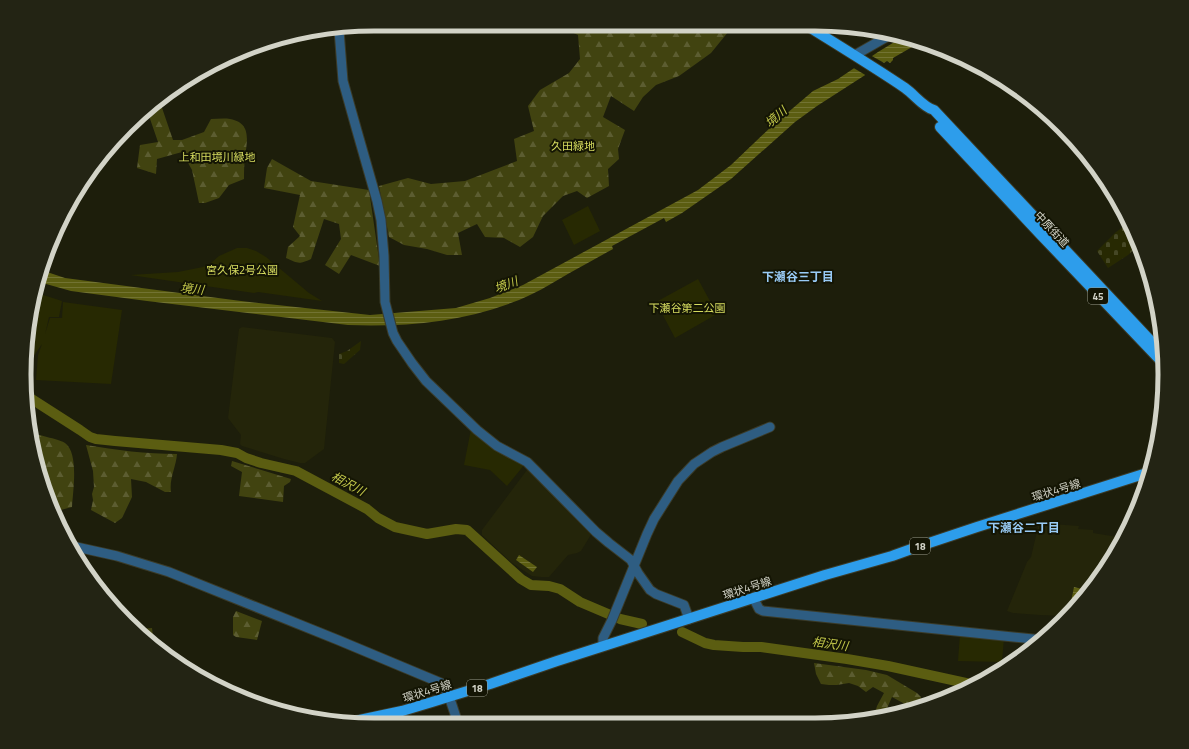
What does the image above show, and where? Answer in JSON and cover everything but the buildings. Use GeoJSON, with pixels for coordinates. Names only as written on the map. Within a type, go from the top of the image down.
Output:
{"type":"FeatureCollection","features":[{"type":"Feature","properties":{"kind":"main road","name":"中原街道"},"geometry":{"type":"LineString","coordinates":[[816,31],[882,72],[907,90],[929,109],[934,110],[1157,347]]}},
{"type":"Feature","properties":{"kind":"main road","name":"中原街道"},"geometry":{"type":"LineString","coordinates":[[929,109],[929,114],[1157,357]]}},
{"type":"Feature","properties":{"kind":"main road","name":"環状4号線"},"geometry":{"type":"LineString","coordinates":[[370,718],[402,711],[449,697],[602,646],[825,575],[892,556],[970,529],[1143,474]]}},
{"type":"Feature","properties":{"kind":"street"},"geometry":{"type":"LineString","coordinates":[[339,33],[343,81],[356,131],[376,194],[381,220],[386,307],[394,333],[412,363],[426,381],[445,400],[476,430],[496,446],[527,462],[596,532],[631,560],[650,590],[656,594],[684,605],[689,619]]}},
{"type":"Feature","properties":{"kind":"street"},"geometry":{"type":"LineString","coordinates":[[857,56],[884,39]]}},
{"type":"Feature","properties":{"kind":"street"},"geometry":{"type":"LineString","coordinates":[[602,646],[603,638],[647,534],[670,492],[686,472],[698,462],[722,447],[770,427]]}},
{"type":"Feature","properties":{"kind":"street"},"geometry":{"type":"LineString","coordinates":[[78,548],[150,566],[232,596],[441,683],[445,687],[456,718]]}},
{"type":"Feature","properties":{"kind":"street"},"geometry":{"type":"LineString","coordinates":[[754,598],[759,609],[763,611],[1034,639]]}},
{"type":"Feature","properties":{"kind":"shaded area"},"geometry":{"type":"Polygon","coordinates":[[[896,41],[914,46],[893,58],[890,63],[887,61],[817,106],[795,122],[731,179],[682,213],[666,222],[664,218],[612,246],[613,249],[534,293],[519,300],[477,313],[435,322],[392,325],[348,325],[71,291],[44,283],[47,272],[65,278],[241,301],[370,315],[456,308],[490,298],[523,285],[698,190],[731,165],[772,126],[813,91],[838,79],[896,41]]]}},
{"type":"Feature","properties":{"kind":"shaded area"},"geometry":{"type":"Polygon","coordinates":[[[242,327],[332,338],[335,342],[324,449],[305,463],[284,459],[242,446],[240,444],[241,435],[228,418],[239,329],[242,327]]]}},
{"type":"Feature","properties":{"kind":"shaded area"},"geometry":{"type":"Polygon","coordinates":[[[527,470],[530,470],[592,533],[581,551],[568,555],[549,577],[532,576],[512,563],[482,535],[482,530],[527,470]]]}},
{"type":"Feature","properties":{"kind":"shaded area"},"geometry":{"type":"Polygon","coordinates":[[[1039,523],[1079,526],[1078,529],[1093,530],[1093,533],[1117,537],[1087,584],[1058,616],[1013,613],[1007,611],[1027,562],[1031,557],[1039,523]]]}},
{"type":"Feature","properties":{"kind":"shaded area"},"geometry":{"type":"Polygon","coordinates":[[[519,555],[537,567],[533,572],[516,560],[519,555]]]}},
{"type":"Feature","properties":{"kind":"shaded area"},"geometry":{"type":"Polygon","coordinates":[[[1074,587],[1082,589],[1082,590],[1071,603],[1074,587]]]}},
{"type":"Feature","properties":{"kind":"green space","name":"久田緑地"},"geometry":{"type":"Polygon","coordinates":[[[569,31],[729,31],[711,53],[679,76],[656,85],[643,97],[634,111],[611,96],[603,117],[625,130],[618,149],[619,159],[608,169],[609,186],[587,198],[577,191],[563,196],[543,216],[533,237],[520,247],[504,238],[485,237],[477,224],[458,233],[462,255],[447,255],[427,249],[404,245],[389,237],[379,186],[408,178],[431,184],[465,181],[517,161],[514,139],[534,131],[528,106],[540,90],[569,73],[580,59],[578,35],[569,31]]]}},
{"type":"Feature","properties":{"kind":"green space","name":"上和田境川緑地"},"geometry":{"type":"Polygon","coordinates":[[[161,105],[173,140],[182,140],[204,132],[211,119],[230,119],[237,121],[242,124],[245,129],[247,139],[244,162],[244,179],[229,185],[219,198],[205,203],[199,203],[192,170],[182,152],[157,159],[156,174],[137,168],[140,145],[158,142],[149,115],[161,105]]]}},
{"type":"Feature","properties":{"kind":"green space"},"geometry":{"type":"Polygon","coordinates":[[[272,159],[311,181],[369,190],[380,266],[351,255],[339,274],[325,265],[341,239],[339,224],[324,219],[311,259],[298,263],[286,258],[288,247],[300,236],[293,227],[300,195],[264,188],[267,168],[272,159]]]}},
{"type":"Feature","properties":{"kind":"green space"},"geometry":{"type":"Polygon","coordinates":[[[588,206],[600,231],[574,245],[562,220],[588,206]]]}},
{"type":"Feature","properties":{"kind":"green space"},"geometry":{"type":"Polygon","coordinates":[[[1124,226],[1134,249],[1108,268],[1097,251],[1116,232],[1124,226]]]}},
{"type":"Feature","properties":{"kind":"green space","name":"宮久保2号公園"},"geometry":{"type":"Polygon","coordinates":[[[237,248],[247,248],[266,257],[309,293],[322,301],[130,275],[178,272],[203,267],[211,263],[219,256],[237,248]]]}},
{"type":"Feature","properties":{"kind":"green space","name":"下瀬谷第二公園"},"geometry":{"type":"Polygon","coordinates":[[[698,279],[717,314],[675,338],[656,302],[698,279]]]}},
{"type":"Feature","properties":{"kind":"green space"},"geometry":{"type":"Polygon","coordinates":[[[41,294],[62,301],[59,317],[49,317],[45,334],[50,318],[62,318],[63,302],[122,310],[111,384],[36,380],[38,355],[42,344],[32,359],[34,330],[41,294]]]}},
{"type":"Feature","properties":{"kind":"green space"},"geometry":{"type":"Polygon","coordinates":[[[361,341],[360,350],[344,364],[339,363],[339,354],[347,351],[361,341]]]}},
{"type":"Feature","properties":{"kind":"green space"},"geometry":{"type":"Polygon","coordinates":[[[471,429],[525,464],[507,486],[490,470],[464,465],[471,429]]]}},
{"type":"Feature","properties":{"kind":"green space"},"geometry":{"type":"Polygon","coordinates":[[[37,434],[63,442],[69,448],[74,463],[72,507],[59,510],[49,485],[37,434]]]}},
{"type":"Feature","properties":{"kind":"green space"},"geometry":{"type":"Polygon","coordinates":[[[86,445],[109,449],[177,454],[171,482],[171,492],[165,492],[146,482],[131,479],[132,497],[122,518],[115,523],[91,510],[94,487],[93,471],[86,445]]]}},
{"type":"Feature","properties":{"kind":"green space"},"geometry":{"type":"Polygon","coordinates":[[[232,461],[291,479],[290,482],[284,486],[283,502],[239,496],[242,472],[231,466],[232,461]]]}},
{"type":"Feature","properties":{"kind":"green space"},"geometry":{"type":"Polygon","coordinates":[[[236,611],[262,621],[257,640],[236,637],[233,635],[233,617],[236,611]]]}},
{"type":"Feature","properties":{"kind":"green space"},"geometry":{"type":"Polygon","coordinates":[[[152,628],[153,637],[148,633],[144,629],[152,628]]]}},
{"type":"Feature","properties":{"kind":"green space"},"geometry":{"type":"Polygon","coordinates":[[[960,634],[1004,638],[1002,662],[958,661],[960,634]]]}},
{"type":"Feature","properties":{"kind":"green space"},"geometry":{"type":"Polygon","coordinates":[[[814,663],[866,670],[887,675],[917,693],[921,697],[920,701],[907,705],[892,697],[886,710],[875,712],[884,693],[873,687],[866,692],[858,686],[849,683],[837,685],[821,684],[816,674],[814,663]]]}},
{"type":"Feature","properties":{"kind":"pier"},"geometry":{"type":"Polygon","coordinates":[[[870,55],[886,64],[867,76],[852,67],[870,55]]]}},
{"type":"Feature","properties":{"kind":"waterway","name":"相沢川"},"geometry":{"type":"LineString","coordinates":[[32,399],[90,437],[96,439],[221,450],[237,453],[261,463],[296,471],[367,509],[378,518],[395,527],[427,534],[456,529],[467,530],[521,579],[531,585],[549,586],[560,589],[580,602],[620,619],[642,624]]}},
{"type":"Feature","properties":{"kind":"waterway","name":"相沢川"},"geometry":{"type":"LineString","coordinates":[[682,632],[705,643],[714,645],[761,647],[847,659],[888,666],[966,683]]}},
{"type":"Feature","properties":{"kind":"district","name":"下瀬谷三丁目"},"geometry":{"type":"Point","coordinates":[798,277]}},
{"type":"Feature","properties":{"kind":"district","name":"下瀬谷二丁目"},"geometry":{"type":"Point","coordinates":[1024,528]}},
{"type":"Feature","properties":{"kind":"water label","name":"境川"},"geometry":{"type":"Point","coordinates":[776,117]}},
{"type":"Feature","properties":{"kind":"water label","name":"境川"},"geometry":{"type":"Point","coordinates":[506,285]}},
{"type":"Feature","properties":{"kind":"water label","name":"境川"},"geometry":{"type":"Point","coordinates":[192,289]}}]}
